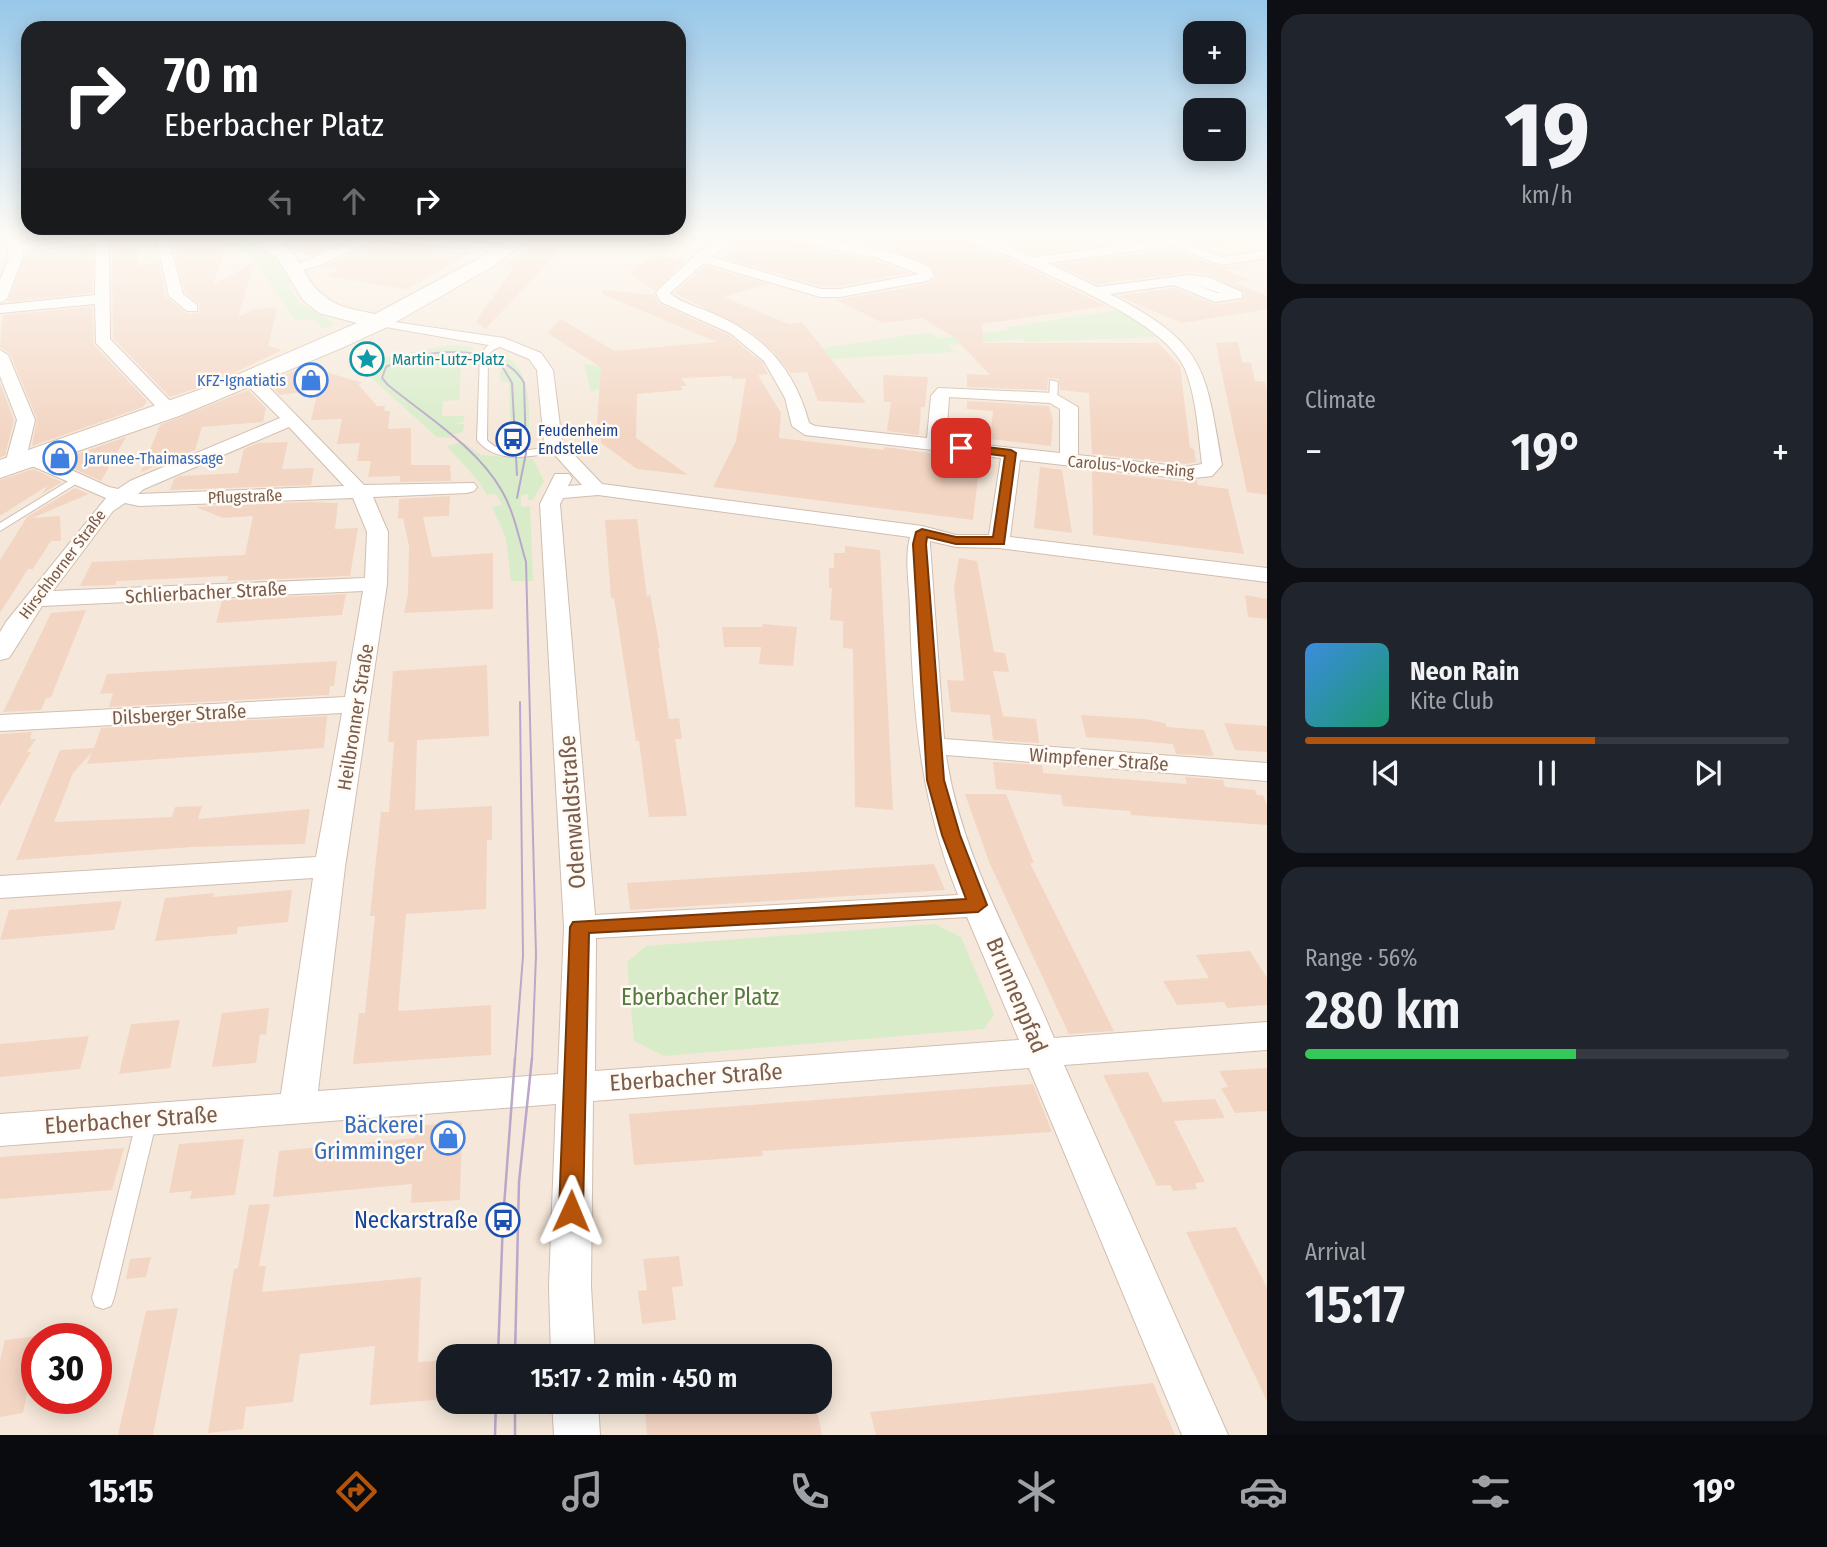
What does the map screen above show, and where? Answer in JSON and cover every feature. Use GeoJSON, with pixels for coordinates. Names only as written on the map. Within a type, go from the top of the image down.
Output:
{"type":"FeatureCollection","features":[{"type":"Feature","properties":{"kind":"street"},"geometry":{"type":"LineString","coordinates":[[0,309],[80,301]]}},
{"type":"Feature","properties":{"kind":"street"},"geometry":{"type":"LineString","coordinates":[[100,301],[102,340],[168,409]]}},
{"type":"Feature","properties":{"kind":"street"},"geometry":{"type":"LineString","coordinates":[[183,301],[192,308]]}},
{"type":"Feature","properties":{"kind":"street","name":"Odenwaldstraße"},"geometry":{"type":"LineString","coordinates":[[320,301],[336,312],[525,350],[542,363],[548,382],[551,466],[557,497],[580,927],[577,1085],[572,1135],[570,1273],[573,1344]]}},
{"type":"Feature","properties":{"kind":"street"},"geometry":{"type":"LineString","coordinates":[[15,464],[244,379],[344,338],[418,301]]}},
{"type":"Feature","properties":{"kind":"street","name":"Carolus-Vocke-Ring"},"geometry":{"type":"LineString","coordinates":[[671,301],[712,317],[757,344],[785,375],[795,396],[801,426],[811,430],[1185,473],[1205,472],[1212,465],[1195,372],[1185,354],[1152,323],[1111,301]]}},
{"type":"Feature","properties":{"kind":"street"},"geometry":{"type":"LineString","coordinates":[[344,338],[336,312],[407,307]]}},
{"type":"Feature","properties":{"kind":"street"},"geometry":{"type":"LineString","coordinates":[[407,307],[424,329]]}},
{"type":"Feature","properties":{"kind":"street"},"geometry":{"type":"LineString","coordinates":[[344,338],[424,329]]}},
{"type":"Feature","properties":{"kind":"street"},"geometry":{"type":"LineString","coordinates":[[0,355],[26,420],[15,464]]}},
{"type":"Feature","properties":{"kind":"street","name":"Heilbronner Straße"},"geometry":{"type":"LineString","coordinates":[[244,379],[255,383],[359,491],[374,516],[379,549],[358,704],[330,867],[298,1107]]}},
{"type":"Feature","properties":{"kind":"street"},"geometry":{"type":"LineString","coordinates":[[936,445],[940,396],[944,392],[1053,390],[1069,407],[1069,460]]}},
{"type":"Feature","properties":{"kind":"street","name":"Hirschhorner Straße"},"geometry":{"type":"LineString","coordinates":[[0,653],[36,599],[106,507],[118,497],[137,485],[290,420]]}},
{"type":"Feature","properties":{"kind":"street"},"geometry":{"type":"LineString","coordinates":[[551,447],[597,489]]}},
{"type":"Feature","properties":{"kind":"street"},"geometry":{"type":"LineString","coordinates":[[999,541],[1011,453]]}},
{"type":"Feature","properties":{"kind":"street","name":"Pflugstraße"},"geometry":{"type":"LineString","coordinates":[[15,464],[75,480],[118,497],[139,500],[467,488]]}},
{"type":"Feature","properties":{"kind":"street"},"geometry":{"type":"LineString","coordinates":[[557,497],[597,489]]}},
{"type":"Feature","properties":{"kind":"street"},"geometry":{"type":"LineString","coordinates":[[557,497],[597,489],[922,532],[956,541],[999,541],[1267,575]]}},
{"type":"Feature","properties":{"kind":"street","name":"Brunnenpfad"},"geometry":{"type":"LineString","coordinates":[[922,532],[919,544],[931,746],[935,780],[951,835],[978,905],[1043,1053],[1051,1080],[1205,1435]]}},
{"type":"Feature","properties":{"kind":"street","name":"Schlierbacher Straße"},"geometry":{"type":"LineString","coordinates":[[36,599],[376,584]]}},
{"type":"Feature","properties":{"kind":"street","name":"Dilsberger Straße"},"geometry":{"type":"LineString","coordinates":[[0,723],[358,704]]}},
{"type":"Feature","properties":{"kind":"street","name":"Wimpfener Straße"},"geometry":{"type":"LineString","coordinates":[[931,746],[1267,772]]}},
{"type":"Feature","properties":{"kind":"street"},"geometry":{"type":"LineString","coordinates":[[0,887],[330,867]]}},
{"type":"Feature","properties":{"kind":"street"},"geometry":{"type":"LineString","coordinates":[[580,927],[978,905]]}},
{"type":"Feature","properties":{"kind":"street","name":"Eberbacher Straße"},"geometry":{"type":"LineString","coordinates":[[0,1130],[577,1085],[1267,1036]]}},
{"type":"Feature","properties":{"kind":"street"},"geometry":{"type":"LineString","coordinates":[[576,1414],[577,1435]]}},
{"type":"Feature","properties":{"kind":"lane"},"geometry":{"type":"LineString","coordinates":[[497,346],[484,355],[482,440],[487,448],[501,453],[551,447]]}},
{"type":"Feature","properties":{"kind":"lane"},"geometry":{"type":"LineString","coordinates":[[0,528],[75,480]]}},
{"type":"Feature","properties":{"kind":"lane"},"geometry":{"type":"LineString","coordinates":[[103,1298],[148,1118]]}},
{"type":"Feature","properties":{"kind":"shaded area"},"geometry":{"type":"Polygon","coordinates":[[[0,301],[1267,301],[1267,1435],[0,1435],[0,301]]]}},
{"type":"Feature","properties":{"kind":"green space"},"geometry":{"type":"Polygon","coordinates":[[[282,301],[299,301],[335,326],[321,328],[315,320],[295,320],[282,301]]]}},
{"type":"Feature","properties":{"kind":"green space"},"geometry":{"type":"Polygon","coordinates":[[[1119,310],[1157,337],[1026,342],[1022,339],[949,345],[954,352],[789,361],[629,377],[591,392],[584,364],[621,368],[782,354],[930,332],[939,338],[1009,330],[1006,327],[1119,310]]]}},
{"type":"Feature","properties":{"kind":"green space"},"geometry":{"type":"Polygon","coordinates":[[[451,345],[474,347],[466,355],[467,364],[461,364],[459,400],[443,401],[442,416],[464,416],[464,421],[455,424],[464,424],[463,432],[450,435],[454,438],[437,437],[369,376],[369,368],[386,357],[451,345]]]}},
{"type":"Feature","properties":{"kind":"green space"},"geometry":{"type":"Polygon","coordinates":[[[501,354],[520,370],[525,382],[529,408],[529,448],[508,449],[494,445],[511,443],[509,383],[500,380],[501,354]]]}},
{"type":"Feature","properties":{"kind":"green space"},"geometry":{"type":"Polygon","coordinates":[[[463,442],[481,455],[533,459],[544,481],[533,500],[528,500],[528,494],[521,495],[521,507],[530,506],[533,581],[511,581],[506,538],[492,507],[502,505],[496,494],[487,495],[480,483],[447,446],[463,442]]]}},
{"type":"Feature","properties":{"kind":"green space","name":"Eberbacher Platz"},"geometry":{"type":"Polygon","coordinates":[[[935,924],[961,937],[994,1014],[984,1029],[664,1056],[634,1041],[627,962],[646,946],[935,924]]]}},
{"type":"Feature","properties":{"kind":"building"},"geometry":{"type":"Polygon","coordinates":[[[113,301],[171,301],[187,314],[199,313],[200,305],[195,301],[243,301],[238,317],[256,309],[277,308],[268,346],[282,350],[215,382],[170,397],[113,338],[113,301]]]}},
{"type":"Feature","properties":{"kind":"building"},"geometry":{"type":"Polygon","coordinates":[[[490,301],[512,301],[485,329],[476,321],[490,301]]]}},
{"type":"Feature","properties":{"kind":"building"},"geometry":{"type":"Polygon","coordinates":[[[619,301],[658,301],[729,335],[762,363],[768,374],[758,375],[781,413],[779,438],[884,450],[885,447],[980,460],[973,520],[713,487],[736,441],[746,378],[681,378],[687,386],[681,386],[683,390],[637,394],[636,438],[688,475],[637,469],[601,443],[601,436],[596,436],[601,367],[547,333],[561,319],[614,351],[717,342],[619,301]]]}},
{"type":"Feature","properties":{"kind":"building"},"geometry":{"type":"Polygon","coordinates":[[[690,301],[733,301],[789,324],[802,322],[866,403],[818,401],[807,372],[790,373],[777,355],[750,331],[690,301]]]}},
{"type":"Feature","properties":{"kind":"building"},"geometry":{"type":"Polygon","coordinates":[[[838,301],[1096,301],[1106,306],[982,324],[983,343],[1158,343],[1180,366],[1190,448],[1194,449],[1196,462],[1185,464],[1092,454],[1089,393],[1060,390],[1059,379],[1048,378],[1047,390],[967,387],[967,374],[990,375],[954,337],[922,318],[883,323],[838,301]]]}},
{"type":"Feature","properties":{"kind":"building"},"geometry":{"type":"Polygon","coordinates":[[[1130,301],[1205,301],[1215,305],[1267,301],[1267,309],[1182,323],[1130,301]]]}},
{"type":"Feature","properties":{"kind":"building"},"geometry":{"type":"Polygon","coordinates":[[[92,307],[94,345],[147,401],[143,407],[32,446],[37,419],[10,354],[0,347],[3,315],[92,307]]]}},
{"type":"Feature","properties":{"kind":"building"},"geometry":{"type":"Polygon","coordinates":[[[1238,342],[1242,362],[1251,363],[1255,381],[1265,382],[1267,392],[1267,495],[1247,492],[1216,343],[1238,342]]]}},
{"type":"Feature","properties":{"kind":"building"},"geometry":{"type":"Polygon","coordinates":[[[306,366],[363,383],[358,384],[377,406],[385,406],[384,411],[390,411],[388,429],[411,428],[411,465],[450,465],[451,481],[400,482],[400,476],[368,477],[371,461],[357,461],[360,443],[337,444],[342,419],[311,420],[318,390],[280,395],[267,382],[306,366]]]}},
{"type":"Feature","properties":{"kind":"building"},"geometry":{"type":"Polygon","coordinates":[[[883,375],[928,377],[925,407],[921,407],[919,435],[887,431],[891,402],[884,402],[883,375]]]}},
{"type":"Feature","properties":{"kind":"building"},"geometry":{"type":"Polygon","coordinates":[[[0,383],[14,420],[5,456],[0,457],[0,383]]]}},
{"type":"Feature","properties":{"kind":"building"},"geometry":{"type":"Polygon","coordinates":[[[248,390],[266,408],[263,422],[202,427],[195,450],[141,472],[160,425],[248,390]]]}},
{"type":"Feature","properties":{"kind":"building"},"geometry":{"type":"Polygon","coordinates":[[[967,401],[1049,406],[1053,420],[1051,446],[990,439],[993,411],[967,409],[967,401]]]}},
{"type":"Feature","properties":{"kind":"building"},"geometry":{"type":"Polygon","coordinates":[[[126,437],[101,481],[57,461],[126,437]]]}},
{"type":"Feature","properties":{"kind":"building"},"geometry":{"type":"Polygon","coordinates":[[[288,442],[282,469],[314,468],[311,485],[170,490],[174,479],[180,476],[238,473],[244,449],[258,443],[288,442]]]}},
{"type":"Feature","properties":{"kind":"building"},"geometry":{"type":"Polygon","coordinates":[[[1040,467],[1062,470],[1072,533],[1034,528],[1040,467]]]}},
{"type":"Feature","properties":{"kind":"building"},"geometry":{"type":"Polygon","coordinates":[[[33,469],[62,482],[42,494],[47,486],[0,516],[0,480],[33,469]]]}},
{"type":"Feature","properties":{"kind":"building"},"geometry":{"type":"Polygon","coordinates":[[[1092,471],[1185,482],[1197,480],[1198,485],[1228,489],[1244,554],[1093,535],[1092,471]]]}},
{"type":"Feature","properties":{"kind":"building"},"geometry":{"type":"Polygon","coordinates":[[[75,488],[89,494],[32,518],[60,516],[61,541],[51,541],[33,569],[28,569],[0,613],[0,560],[27,517],[75,488]]]}},
{"type":"Feature","properties":{"kind":"building"},"geometry":{"type":"Polygon","coordinates":[[[450,496],[449,516],[423,517],[432,557],[493,553],[493,609],[404,613],[408,594],[409,546],[403,518],[398,519],[399,499],[450,496]]]}},
{"type":"Feature","properties":{"kind":"building"},"geometry":{"type":"Polygon","coordinates":[[[338,503],[335,529],[358,528],[350,576],[227,581],[228,576],[117,581],[115,585],[80,586],[92,562],[245,555],[253,516],[223,518],[196,507],[338,503]]]}},
{"type":"Feature","properties":{"kind":"building"},"geometry":{"type":"Polygon","coordinates":[[[637,519],[647,597],[650,594],[669,719],[679,718],[682,739],[675,739],[687,816],[649,817],[639,741],[636,741],[614,598],[611,598],[605,520],[637,519]]]}},
{"type":"Feature","properties":{"kind":"building"},"geometry":{"type":"Polygon","coordinates":[[[845,546],[880,550],[893,810],[855,807],[853,649],[843,648],[843,621],[830,620],[832,588],[829,588],[829,568],[834,568],[834,553],[845,553],[845,546]]]}},
{"type":"Feature","properties":{"kind":"building"},"geometry":{"type":"Polygon","coordinates":[[[959,558],[977,561],[994,652],[1005,653],[1009,672],[993,671],[1003,716],[951,712],[947,680],[964,681],[954,588],[959,558]]]}},
{"type":"Feature","properties":{"kind":"building"},"geometry":{"type":"Polygon","coordinates":[[[346,594],[342,615],[216,623],[222,600],[346,594]]]}},
{"type":"Feature","properties":{"kind":"building"},"geometry":{"type":"Polygon","coordinates":[[[1245,595],[1267,599],[1267,619],[1248,617],[1245,595]]]}},
{"type":"Feature","properties":{"kind":"building"},"geometry":{"type":"Polygon","coordinates":[[[86,610],[51,697],[46,698],[41,710],[3,712],[51,613],[86,610]]]}},
{"type":"Feature","properties":{"kind":"building"},"geometry":{"type":"Polygon","coordinates":[[[763,624],[797,627],[793,666],[759,664],[761,647],[724,647],[722,627],[762,627],[763,624]]]}},
{"type":"Feature","properties":{"kind":"building"},"geometry":{"type":"Polygon","coordinates":[[[337,661],[334,686],[330,686],[329,695],[109,707],[113,693],[100,694],[107,674],[337,661]]]}},
{"type":"Feature","properties":{"kind":"building"},"geometry":{"type":"Polygon","coordinates":[[[487,665],[489,736],[417,740],[415,810],[492,806],[492,840],[487,840],[486,909],[406,914],[398,1011],[491,1005],[491,1055],[353,1064],[359,1013],[365,1013],[375,916],[370,916],[381,812],[389,812],[394,742],[388,742],[393,671],[487,665]]]}},
{"type":"Feature","properties":{"kind":"building"},"geometry":{"type":"Polygon","coordinates":[[[990,715],[1036,719],[1039,743],[993,740],[990,715]]]}},
{"type":"Feature","properties":{"kind":"building"},"geometry":{"type":"Polygon","coordinates":[[[1081,715],[1144,719],[1165,723],[1167,727],[1204,730],[1214,756],[1176,754],[1173,744],[1086,737],[1081,715]]]}},
{"type":"Feature","properties":{"kind":"building"},"geometry":{"type":"Polygon","coordinates":[[[327,716],[324,748],[87,764],[92,752],[73,773],[54,822],[172,817],[175,807],[202,806],[198,819],[310,809],[305,844],[191,847],[16,860],[60,750],[94,748],[101,728],[327,716]]]}},
{"type":"Feature","properties":{"kind":"building"},"geometry":{"type":"Polygon","coordinates":[[[1224,723],[1267,726],[1267,752],[1235,750],[1224,723]]]}},
{"type":"Feature","properties":{"kind":"building"},"geometry":{"type":"Polygon","coordinates":[[[32,732],[30,739],[36,739],[27,752],[31,752],[0,806],[0,734],[32,732]]]}},
{"type":"Feature","properties":{"kind":"building"},"geometry":{"type":"Polygon","coordinates":[[[993,762],[1042,765],[1043,773],[1187,784],[1185,777],[1223,780],[1225,787],[1255,790],[1257,795],[1263,795],[1267,805],[1267,825],[1131,815],[1130,811],[1063,806],[1061,795],[996,789],[993,762]]]}},
{"type":"Feature","properties":{"kind":"building"},"geometry":{"type":"Polygon","coordinates":[[[965,794],[1006,794],[1034,863],[1030,863],[1114,1031],[1069,1034],[989,862],[965,794]]]}},
{"type":"Feature","properties":{"kind":"building"},"geometry":{"type":"Polygon","coordinates":[[[934,864],[945,890],[630,910],[627,883],[934,864]]]}},
{"type":"Feature","properties":{"kind":"building"},"geometry":{"type":"Polygon","coordinates":[[[292,890],[288,922],[238,927],[237,934],[155,941],[165,898],[292,890]]]}},
{"type":"Feature","properties":{"kind":"building"},"geometry":{"type":"Polygon","coordinates":[[[122,901],[114,930],[0,940],[9,910],[122,901]]]}},
{"type":"Feature","properties":{"kind":"building"},"geometry":{"type":"Polygon","coordinates":[[[1250,951],[1267,978],[1267,1005],[1227,1008],[1224,1002],[1177,1005],[1163,981],[1209,978],[1196,955],[1250,951]]]}},
{"type":"Feature","properties":{"kind":"building"},"geometry":{"type":"Polygon","coordinates":[[[269,1008],[266,1035],[260,1034],[256,1063],[212,1067],[222,1013],[269,1008]]]}},
{"type":"Feature","properties":{"kind":"building"},"geometry":{"type":"Polygon","coordinates":[[[180,1020],[170,1068],[119,1074],[131,1024],[180,1020]]]}},
{"type":"Feature","properties":{"kind":"building"},"geometry":{"type":"Polygon","coordinates":[[[89,1036],[80,1069],[0,1077],[0,1044],[89,1036]]]}},
{"type":"Feature","properties":{"kind":"building"},"geometry":{"type":"Polygon","coordinates":[[[1267,1068],[1267,1111],[1235,1113],[1221,1088],[1228,1087],[1219,1071],[1267,1068]]]}},
{"type":"Feature","properties":{"kind":"building"},"geometry":{"type":"Polygon","coordinates":[[[1148,1072],[1163,1102],[1215,1099],[1225,1118],[1174,1121],[1205,1182],[1195,1183],[1197,1189],[1173,1191],[1170,1185],[1157,1186],[1103,1075],[1148,1072]]]}},
{"type":"Feature","properties":{"kind":"building"},"geometry":{"type":"Polygon","coordinates":[[[1033,1084],[1052,1132],[762,1151],[763,1156],[634,1165],[629,1114],[1033,1084]]]}},
{"type":"Feature","properties":{"kind":"building"},"geometry":{"type":"Polygon","coordinates":[[[462,1122],[460,1200],[411,1203],[412,1184],[273,1197],[279,1151],[415,1138],[415,1126],[462,1122]]]}},
{"type":"Feature","properties":{"kind":"building"},"geometry":{"type":"Polygon","coordinates":[[[244,1139],[235,1195],[190,1199],[192,1191],[169,1193],[179,1144],[244,1139]]]}},
{"type":"Feature","properties":{"kind":"building"},"geometry":{"type":"Polygon","coordinates":[[[124,1148],[112,1190],[0,1199],[0,1157],[124,1148]]]}},
{"type":"Feature","properties":{"kind":"building"},"geometry":{"type":"Polygon","coordinates":[[[270,1204],[259,1266],[266,1266],[262,1292],[421,1277],[418,1362],[436,1361],[436,1400],[370,1405],[375,1346],[300,1354],[293,1402],[246,1407],[243,1429],[208,1433],[234,1269],[238,1268],[249,1205],[270,1204]]]}},
{"type":"Feature","properties":{"kind":"building"},"geometry":{"type":"Polygon","coordinates":[[[1236,1227],[1267,1288],[1267,1401],[1186,1232],[1236,1227]]]}},
{"type":"Feature","properties":{"kind":"building"},"geometry":{"type":"Polygon","coordinates":[[[679,1256],[683,1286],[672,1287],[676,1320],[642,1324],[638,1291],[647,1290],[643,1259],[679,1256]]]}},
{"type":"Feature","properties":{"kind":"building"},"geometry":{"type":"Polygon","coordinates":[[[151,1257],[146,1277],[126,1279],[130,1259],[151,1257]]]}},
{"type":"Feature","properties":{"kind":"building"},"geometry":{"type":"Polygon","coordinates":[[[178,1308],[153,1435],[118,1435],[146,1311],[178,1308]]]}},
{"type":"Feature","properties":{"kind":"building"},"geometry":{"type":"Polygon","coordinates":[[[21,1338],[21,1413],[0,1417],[0,1360],[5,1340],[21,1338]]]}},
{"type":"Feature","properties":{"kind":"building"},"geometry":{"type":"Polygon","coordinates":[[[1153,1383],[1175,1435],[876,1435],[870,1412],[1153,1383]]]}},
{"type":"Feature","properties":{"kind":"building"},"geometry":{"type":"Polygon","coordinates":[[[645,1414],[818,1414],[822,1435],[647,1435],[645,1414]]]}},
{"type":"Feature","properties":{"kind":"tram line"},"geometry":{"type":"LineString","coordinates":[[517,498],[526,453],[524,383],[513,369],[480,354],[460,352],[419,356],[386,367],[382,378],[388,385],[465,446],[491,475],[510,508],[526,562],[536,955],[532,1060]]}},
{"type":"Feature","properties":{"kind":"tram line"},"geometry":{"type":"LineString","coordinates":[[502,366],[512,383],[517,475]]}},
{"type":"Feature","properties":{"kind":"tram line"},"geometry":{"type":"LineString","coordinates":[[515,1060],[523,956],[520,702]]}},
{"type":"Feature","properties":{"kind":"tram line"},"geometry":{"type":"LineString","coordinates":[[498,1344],[503,1220],[515,1058]]}},
{"type":"Feature","properties":{"kind":"tram line"},"geometry":{"type":"LineString","coordinates":[[515,1344],[519,1182],[532,1058]]}},
{"type":"Feature","properties":{"kind":"tram line"},"geometry":{"type":"LineString","coordinates":[[495,1435],[496,1414]]}},
{"type":"Feature","properties":{"kind":"tram line"},"geometry":{"type":"LineString","coordinates":[[515,1414],[515,1435]]}},
{"type":"Feature","properties":{"kind":"place","name":"Martin-Lutz-Platz"},"geometry":{"type":"Point","coordinates":[367,359]}},
{"type":"Feature","properties":{"kind":"place","name":"KFZ-Ignatiatis"},"geometry":{"type":"Point","coordinates":[311,380]}},
{"type":"Feature","properties":{"kind":"place","name":"Feudenheim Endstelle"},"geometry":{"type":"Point","coordinates":[513,439]}},
{"type":"Feature","properties":{"kind":"place","name":"Jarunee-Thaimassage"},"geometry":{"type":"Point","coordinates":[60,458]}},
{"type":"Feature","properties":{"kind":"place","name":"Bäckerei Grimminger"},"geometry":{"type":"Point","coordinates":[448,1138]}},
{"type":"Feature","properties":{"kind":"place","name":"Neckarstraße"},"geometry":{"type":"Point","coordinates":[503,1220]}},
{"type":"Feature","properties":{"kind":"route"},"geometry":{"type":"LineString","coordinates":[[571,1211],[572,1135],[579,1041],[580,927],[978,905],[951,835],[935,780],[919,544],[922,532],[956,541],[999,541],[1011,453],[961,448]]}}]}
